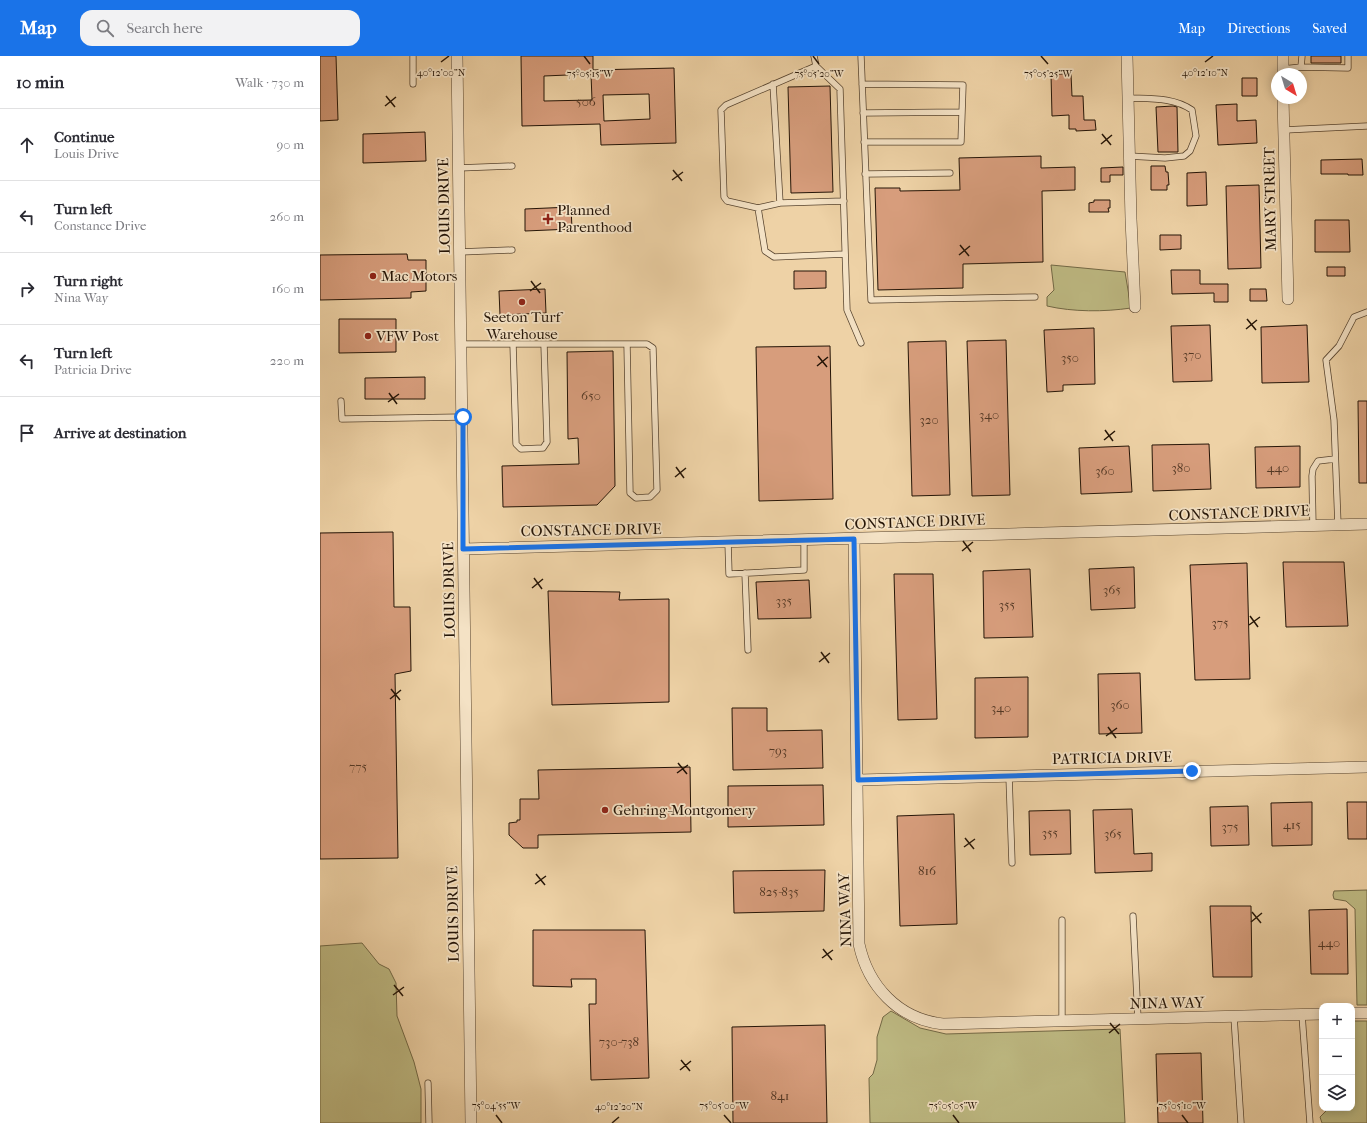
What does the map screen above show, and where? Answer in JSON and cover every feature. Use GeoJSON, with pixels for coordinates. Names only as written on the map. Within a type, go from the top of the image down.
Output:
{"type":"FeatureCollection","features":[{"type":"Feature","properties":{"kind":"street","name":"LOUIS DRIVE"},"geometry":{"type":"LineString","coordinates":[[457,56],[472,1123]]}},
{"type":"Feature","properties":{"kind":"street"},"geometry":{"type":"LineString","coordinates":[[1127,56],[1135,307]]}},
{"type":"Feature","properties":{"kind":"street"},"geometry":{"type":"LineString","coordinates":[[1283,56],[1283,68]]}},
{"type":"Feature","properties":{"kind":"street","name":"MARY STREET"},"geometry":{"type":"LineString","coordinates":[[1284,104],[1288,298]]}},
{"type":"Feature","properties":{"kind":"street","name":"CONSTANCE DRIVE"},"geometry":{"type":"LineString","coordinates":[[463,549],[1367,524]]}},
{"type":"Feature","properties":{"kind":"street","name":"NINA WAY"},"geometry":{"type":"LineString","coordinates":[[854,539],[859,944],[866,969],[879,990],[896,1006],[908,1013],[933,1022],[956,1024],[1319,1014]]}},
{"type":"Feature","properties":{"kind":"street","name":"PATRICIA DRIVE"},"geometry":{"type":"LineString","coordinates":[[858,780],[1367,767]]}},
{"type":"Feature","properties":{"kind":"street"},"geometry":{"type":"LineString","coordinates":[[1355,1013],[1367,1013]]}},
{"type":"Feature","properties":{"kind":"lane"},"geometry":{"type":"LineString","coordinates":[[413,56],[413,84]]}},
{"type":"Feature","properties":{"kind":"lane"},"geometry":{"type":"LineString","coordinates":[[814,56],[816,66],[840,90],[847,310],[861,343]]}},
{"type":"Feature","properties":{"kind":"lane"},"geometry":{"type":"LineString","coordinates":[[861,56],[871,300],[1035,297]]}},
{"type":"Feature","properties":{"kind":"lane"},"geometry":{"type":"LineString","coordinates":[[1301,67],[1302,56]]}},
{"type":"Feature","properties":{"kind":"lane"},"geometry":{"type":"LineString","coordinates":[[1296,68],[1348,68],[1348,56]]}},
{"type":"Feature","properties":{"kind":"lane"},"geometry":{"type":"LineString","coordinates":[[816,66],[726,105],[721,110],[724,197],[727,201],[758,208],[780,203],[844,201]]}},
{"type":"Feature","properties":{"kind":"lane"},"geometry":{"type":"LineString","coordinates":[[773,84],[780,203]]}},
{"type":"Feature","properties":{"kind":"lane"},"geometry":{"type":"LineString","coordinates":[[862,84],[963,85],[961,142],[864,142]]}},
{"type":"Feature","properties":{"kind":"lane"},"geometry":{"type":"LineString","coordinates":[[1128,98],[1171,100],[1184,104],[1192,110],[1196,136],[1190,151],[1184,156],[1165,158],[1129,156]]}},
{"type":"Feature","properties":{"kind":"lane"},"geometry":{"type":"LineString","coordinates":[[863,113],[962,112]]}},
{"type":"Feature","properties":{"kind":"lane"},"geometry":{"type":"LineString","coordinates":[[1284,130],[1367,126]]}},
{"type":"Feature","properties":{"kind":"lane"},"geometry":{"type":"LineString","coordinates":[[458,168],[512,166]]}},
{"type":"Feature","properties":{"kind":"lane"},"geometry":{"type":"LineString","coordinates":[[866,174],[950,173]]}},
{"type":"Feature","properties":{"kind":"lane"},"geometry":{"type":"LineString","coordinates":[[758,208],[765,251],[774,257],[845,254]]}},
{"type":"Feature","properties":{"kind":"lane"},"geometry":{"type":"LineString","coordinates":[[459,252],[512,250]]}},
{"type":"Feature","properties":{"kind":"lane"},"geometry":{"type":"LineString","coordinates":[[1338,525],[1334,420],[1326,360],[1339,346],[1354,317],[1367,312]]}},
{"type":"Feature","properties":{"kind":"lane"},"geometry":{"type":"LineString","coordinates":[[462,344],[513,344],[544,344],[628,344],[647,344],[653,348],[657,490],[650,497],[636,498],[630,493],[628,344]]}},
{"type":"Feature","properties":{"kind":"lane"},"geometry":{"type":"LineString","coordinates":[[513,344],[516,444],[521,449],[543,448],[547,442],[544,344]]}},
{"type":"Feature","properties":{"kind":"lane"},"geometry":{"type":"LineString","coordinates":[[341,401],[342,419],[463,417]]}},
{"type":"Feature","properties":{"kind":"lane"},"geometry":{"type":"LineString","coordinates":[[1313,526],[1313,469],[1318,461],[1336,459]]}},
{"type":"Feature","properties":{"kind":"lane"},"geometry":{"type":"LineString","coordinates":[[728,542],[729,574],[804,570],[804,540]]}},
{"type":"Feature","properties":{"kind":"lane"},"geometry":{"type":"LineString","coordinates":[[745,573],[748,650]]}},
{"type":"Feature","properties":{"kind":"lane"},"geometry":{"type":"LineString","coordinates":[[1009,776],[1012,863]]}},
{"type":"Feature","properties":{"kind":"lane"},"geometry":{"type":"LineString","coordinates":[[1133,916],[1138,1019]]}},
{"type":"Feature","properties":{"kind":"lane"},"geometry":{"type":"LineString","coordinates":[[1062,920],[1062,1021]]}},
{"type":"Feature","properties":{"kind":"lane"},"geometry":{"type":"LineString","coordinates":[[1302,1015],[1310,1123]]}},
{"type":"Feature","properties":{"kind":"lane"},"geometry":{"type":"LineString","coordinates":[[1234,1017],[1241,1123]]}},
{"type":"Feature","properties":{"kind":"lane"},"geometry":{"type":"LineString","coordinates":[[428,1083],[429,1123]]}},
{"type":"Feature","properties":{"kind":"shaded area"},"geometry":{"type":"Polygon","coordinates":[[[1051,265],[1125,272],[1131,308],[1089,311],[1047,306],[1047,297],[1054,290],[1051,265]]]}},
{"type":"Feature","properties":{"kind":"shaded area"},"geometry":{"type":"Polygon","coordinates":[[[1367,890],[1367,1005],[1357,1005],[1355,909],[1346,901],[1334,899],[1333,895],[1334,891],[1367,890]]]}},
{"type":"Feature","properties":{"kind":"shaded area"},"geometry":{"type":"Polygon","coordinates":[[[362,943],[379,964],[389,969],[396,983],[397,1016],[414,1062],[421,1089],[421,1123],[320,1123],[320,946],[362,943]]]}},
{"type":"Feature","properties":{"kind":"shaded area"},"geometry":{"type":"Polygon","coordinates":[[[891,1011],[920,1028],[946,1034],[1120,1029],[1125,1123],[870,1123],[869,1078],[873,1074],[877,1060],[877,1037],[883,1017],[891,1011]]]}},
{"type":"Feature","properties":{"kind":"shaded area"},"geometry":{"type":"Polygon","coordinates":[[[1355,1021],[1367,1021],[1367,1123],[1322,1123],[1320,1117],[1326,1111],[1355,1111],[1355,1021]]]}},
{"type":"Feature","properties":{"kind":"building"},"geometry":{"type":"Polygon","coordinates":[[[320,56],[336,56],[338,120],[320,121],[320,56]]]}},
{"type":"Feature","properties":{"kind":"building"},"geometry":{"type":"Polygon","coordinates":[[[521,56],[593,56],[593,70],[674,68],[676,143],[601,145],[600,124],[522,126],[521,56]],[[591,74],[544,76],[544,101],[592,100],[591,74]],[[649,94],[603,95],[604,121],[650,119],[649,94]]]}},
{"type":"Feature","properties":{"kind":"building"},"geometry":{"type":"Polygon","coordinates":[[[1311,56],[1341,56],[1341,63],[1311,63],[1311,56]]]}},
{"type":"Feature","properties":{"kind":"building"},"geometry":{"type":"Polygon","coordinates":[[[1051,74],[1071,74],[1072,96],[1083,96],[1084,120],[1095,120],[1096,130],[1076,131],[1076,129],[1069,129],[1069,115],[1052,116],[1051,74]]]}},
{"type":"Feature","properties":{"kind":"building"},"geometry":{"type":"Polygon","coordinates":[[[1242,78],[1257,78],[1257,96],[1242,96],[1242,78]]]}},
{"type":"Feature","properties":{"kind":"building"},"geometry":{"type":"Polygon","coordinates":[[[830,86],[833,192],[791,193],[788,87],[830,86]]]}},
{"type":"Feature","properties":{"kind":"building"},"geometry":{"type":"Polygon","coordinates":[[[1237,104],[1237,121],[1256,120],[1257,143],[1218,145],[1216,105],[1237,104]]]}},
{"type":"Feature","properties":{"kind":"building"},"geometry":{"type":"Polygon","coordinates":[[[1156,107],[1177,107],[1178,152],[1158,152],[1156,107]]]}},
{"type":"Feature","properties":{"kind":"building"},"geometry":{"type":"Polygon","coordinates":[[[425,132],[426,161],[363,163],[363,134],[425,132]]]}},
{"type":"Feature","properties":{"kind":"building"},"geometry":{"type":"Polygon","coordinates":[[[1041,156],[1041,168],[1075,167],[1075,190],[1042,191],[1043,262],[963,264],[963,288],[878,290],[875,188],[900,188],[900,191],[960,190],[959,158],[1041,156]]]}},
{"type":"Feature","properties":{"kind":"building"},"geometry":{"type":"Polygon","coordinates":[[[1362,159],[1363,175],[1321,174],[1321,160],[1362,159]]]}},
{"type":"Feature","properties":{"kind":"building"},"geometry":{"type":"Polygon","coordinates":[[[1151,166],[1165,166],[1166,172],[1168,172],[1169,185],[1167,185],[1167,190],[1151,190],[1151,166]]]}},
{"type":"Feature","properties":{"kind":"building"},"geometry":{"type":"Polygon","coordinates":[[[1123,167],[1123,175],[1110,175],[1110,182],[1101,182],[1101,168],[1123,167]]]}},
{"type":"Feature","properties":{"kind":"building"},"geometry":{"type":"Polygon","coordinates":[[[1206,172],[1207,205],[1187,206],[1187,173],[1206,172]]]}},
{"type":"Feature","properties":{"kind":"building"},"geometry":{"type":"Polygon","coordinates":[[[1259,185],[1261,268],[1228,269],[1226,186],[1259,185]]]}},
{"type":"Feature","properties":{"kind":"building"},"geometry":{"type":"Polygon","coordinates":[[[1094,200],[1110,200],[1110,208],[1108,208],[1109,212],[1089,212],[1089,203],[1094,202],[1094,200]]]}},
{"type":"Feature","properties":{"kind":"building","name":"Planned Parenthood"},"geometry":{"type":"Polygon","coordinates":[[[571,207],[572,229],[525,231],[525,209],[571,207]]]}},
{"type":"Feature","properties":{"kind":"building"},"geometry":{"type":"Polygon","coordinates":[[[1315,220],[1349,220],[1350,252],[1315,252],[1315,220]]]}},
{"type":"Feature","properties":{"kind":"building"},"geometry":{"type":"Polygon","coordinates":[[[1160,235],[1181,235],[1181,249],[1160,250],[1160,235]]]}},
{"type":"Feature","properties":{"kind":"building","name":"Mac Motors"},"geometry":{"type":"Polygon","coordinates":[[[407,254],[408,260],[426,260],[426,291],[411,292],[411,298],[320,300],[320,255],[407,254]]]}},
{"type":"Feature","properties":{"kind":"building"},"geometry":{"type":"Polygon","coordinates":[[[1327,267],[1345,267],[1345,276],[1327,276],[1327,267]]]}},
{"type":"Feature","properties":{"kind":"building"},"geometry":{"type":"Polygon","coordinates":[[[1171,270],[1200,270],[1200,284],[1228,284],[1228,302],[1214,302],[1214,293],[1172,294],[1171,270]]]}},
{"type":"Feature","properties":{"kind":"building"},"geometry":{"type":"Polygon","coordinates":[[[794,271],[826,271],[826,288],[794,289],[794,271]]]}},
{"type":"Feature","properties":{"kind":"building","name":"Seeton Turf Warehouse"},"geometry":{"type":"Polygon","coordinates":[[[545,289],[546,313],[500,315],[499,291],[545,289]]]}},
{"type":"Feature","properties":{"kind":"building"},"geometry":{"type":"Polygon","coordinates":[[[1250,289],[1266,289],[1267,301],[1250,301],[1250,289]]]}},
{"type":"Feature","properties":{"kind":"building","name":"VFW Post"},"geometry":{"type":"Polygon","coordinates":[[[339,319],[396,319],[396,352],[339,353],[339,319]]]}},
{"type":"Feature","properties":{"kind":"building"},"geometry":{"type":"Polygon","coordinates":[[[1210,325],[1212,381],[1173,382],[1171,326],[1210,325]]]}},
{"type":"Feature","properties":{"kind":"building"},"geometry":{"type":"Polygon","coordinates":[[[1307,325],[1309,382],[1262,383],[1261,327],[1307,325]]]}},
{"type":"Feature","properties":{"kind":"building"},"geometry":{"type":"Polygon","coordinates":[[[1094,328],[1095,384],[1063,385],[1063,391],[1047,392],[1044,330],[1094,328]]]}},
{"type":"Feature","properties":{"kind":"building"},"geometry":{"type":"Polygon","coordinates":[[[1006,340],[1010,495],[972,496],[967,341],[1006,340]]]}},
{"type":"Feature","properties":{"kind":"building"},"geometry":{"type":"Polygon","coordinates":[[[946,341],[950,495],[912,496],[908,342],[946,341]]]}},
{"type":"Feature","properties":{"kind":"building"},"geometry":{"type":"Polygon","coordinates":[[[830,346],[833,499],[759,501],[756,347],[830,346]]]}},
{"type":"Feature","properties":{"kind":"building"},"geometry":{"type":"Polygon","coordinates":[[[613,351],[615,486],[597,505],[503,507],[502,466],[579,464],[578,438],[568,439],[567,352],[613,351]]]}},
{"type":"Feature","properties":{"kind":"building"},"geometry":{"type":"Polygon","coordinates":[[[425,377],[425,399],[365,399],[365,378],[425,377]]]}},
{"type":"Feature","properties":{"kind":"building"},"geometry":{"type":"Polygon","coordinates":[[[1358,401],[1367,401],[1367,483],[1359,483],[1358,401]]]}},
{"type":"Feature","properties":{"kind":"building"},"geometry":{"type":"Polygon","coordinates":[[[1209,444],[1211,489],[1153,491],[1152,445],[1209,444]]]}},
{"type":"Feature","properties":{"kind":"building"},"geometry":{"type":"Polygon","coordinates":[[[1129,446],[1132,492],[1081,494],[1079,448],[1129,446]]]}},
{"type":"Feature","properties":{"kind":"building"},"geometry":{"type":"Polygon","coordinates":[[[1300,446],[1300,487],[1256,488],[1255,447],[1300,446]]]}},
{"type":"Feature","properties":{"kind":"building"},"geometry":{"type":"Polygon","coordinates":[[[393,532],[394,607],[410,607],[411,671],[395,674],[398,858],[320,859],[320,533],[393,532]]]}},
{"type":"Feature","properties":{"kind":"building"},"geometry":{"type":"Polygon","coordinates":[[[1283,562],[1344,562],[1348,626],[1286,627],[1283,562]]]}},
{"type":"Feature","properties":{"kind":"building"},"geometry":{"type":"Polygon","coordinates":[[[1247,563],[1250,679],[1195,680],[1190,565],[1247,563]]]}},
{"type":"Feature","properties":{"kind":"building"},"geometry":{"type":"Polygon","coordinates":[[[1134,567],[1135,608],[1091,610],[1089,569],[1134,567]]]}},
{"type":"Feature","properties":{"kind":"building"},"geometry":{"type":"Polygon","coordinates":[[[1030,569],[1033,637],[984,638],[983,571],[1030,569]]]}},
{"type":"Feature","properties":{"kind":"building"},"geometry":{"type":"Polygon","coordinates":[[[894,574],[933,574],[937,719],[898,720],[894,574]]]}},
{"type":"Feature","properties":{"kind":"building"},"geometry":{"type":"Polygon","coordinates":[[[809,580],[811,618],[758,619],[756,582],[809,580]]]}},
{"type":"Feature","properties":{"kind":"building"},"geometry":{"type":"Polygon","coordinates":[[[548,591],[620,592],[619,600],[669,599],[669,702],[552,705],[548,591]]]}},
{"type":"Feature","properties":{"kind":"building"},"geometry":{"type":"Polygon","coordinates":[[[1140,673],[1142,733],[1099,734],[1098,674],[1140,673]]]}},
{"type":"Feature","properties":{"kind":"building"},"geometry":{"type":"Polygon","coordinates":[[[1028,677],[1028,737],[975,738],[975,678],[1028,677]]]}},
{"type":"Feature","properties":{"kind":"building"},"geometry":{"type":"Polygon","coordinates":[[[732,708],[767,708],[767,731],[822,730],[823,768],[733,770],[732,708]]]}},
{"type":"Feature","properties":{"kind":"building","name":"Gehring-Montgomery"},"geometry":{"type":"Polygon","coordinates":[[[690,767],[691,832],[538,835],[538,848],[523,848],[509,835],[509,823],[520,820],[520,799],[539,799],[538,770],[690,767]]]}},
{"type":"Feature","properties":{"kind":"building"},"geometry":{"type":"Polygon","coordinates":[[[823,785],[824,825],[728,827],[728,786],[823,785]]]}},
{"type":"Feature","properties":{"kind":"building"},"geometry":{"type":"Polygon","coordinates":[[[1312,802],[1312,845],[1272,846],[1271,803],[1312,802]]]}},
{"type":"Feature","properties":{"kind":"building"},"geometry":{"type":"Polygon","coordinates":[[[1347,802],[1367,802],[1367,839],[1348,839],[1347,802]]]}},
{"type":"Feature","properties":{"kind":"building"},"geometry":{"type":"Polygon","coordinates":[[[1248,806],[1249,845],[1211,846],[1210,807],[1248,806]]]}},
{"type":"Feature","properties":{"kind":"building"},"geometry":{"type":"Polygon","coordinates":[[[1132,809],[1134,854],[1152,853],[1152,871],[1095,873],[1093,810],[1132,809]]]}},
{"type":"Feature","properties":{"kind":"building"},"geometry":{"type":"Polygon","coordinates":[[[1070,810],[1071,854],[1030,855],[1029,811],[1070,810]]]}},
{"type":"Feature","properties":{"kind":"building"},"geometry":{"type":"Polygon","coordinates":[[[954,814],[957,924],[900,926],[897,816],[954,814]]]}},
{"type":"Feature","properties":{"kind":"building"},"geometry":{"type":"Polygon","coordinates":[[[825,870],[824,911],[734,913],[733,871],[825,870]]]}},
{"type":"Feature","properties":{"kind":"building"},"geometry":{"type":"Polygon","coordinates":[[[1210,906],[1251,906],[1252,977],[1213,977],[1210,906]]]}},
{"type":"Feature","properties":{"kind":"building"},"geometry":{"type":"Polygon","coordinates":[[[1347,909],[1348,974],[1311,974],[1309,910],[1347,909]]]}},
{"type":"Feature","properties":{"kind":"building"},"geometry":{"type":"Polygon","coordinates":[[[533,930],[645,930],[649,1078],[591,1080],[589,1004],[596,1004],[596,979],[571,979],[572,987],[533,986],[533,930]]]}},
{"type":"Feature","properties":{"kind":"building"},"geometry":{"type":"Polygon","coordinates":[[[825,1025],[827,1123],[733,1123],[732,1027],[825,1025]]]}},
{"type":"Feature","properties":{"kind":"building"},"geometry":{"type":"Polygon","coordinates":[[[1201,1053],[1203,1123],[1158,1123],[1156,1054],[1201,1053]]]}},
{"type":"Feature","properties":{"kind":"place","name":"Planned Parenthood"},"geometry":{"type":"Point","coordinates":[548,219]}},
{"type":"Feature","properties":{"kind":"place","name":"Mac Motors"},"geometry":{"type":"Point","coordinates":[373,276]}},
{"type":"Feature","properties":{"kind":"place","name":"Seeton Turf Warehouse"},"geometry":{"type":"Point","coordinates":[522,302]}},
{"type":"Feature","properties":{"kind":"place","name":"VFW Post"},"geometry":{"type":"Point","coordinates":[368,336]}},
{"type":"Feature","properties":{"kind":"place","name":"Gehring-Montgomery"},"geometry":{"type":"Point","coordinates":[605,810]}},
{"type":"Feature","properties":{"kind":"route"},"geometry":{"type":"LineString","coordinates":[[463,417],[463,549],[854,539],[854,639],[858,780],[1192,771]]}}]}
